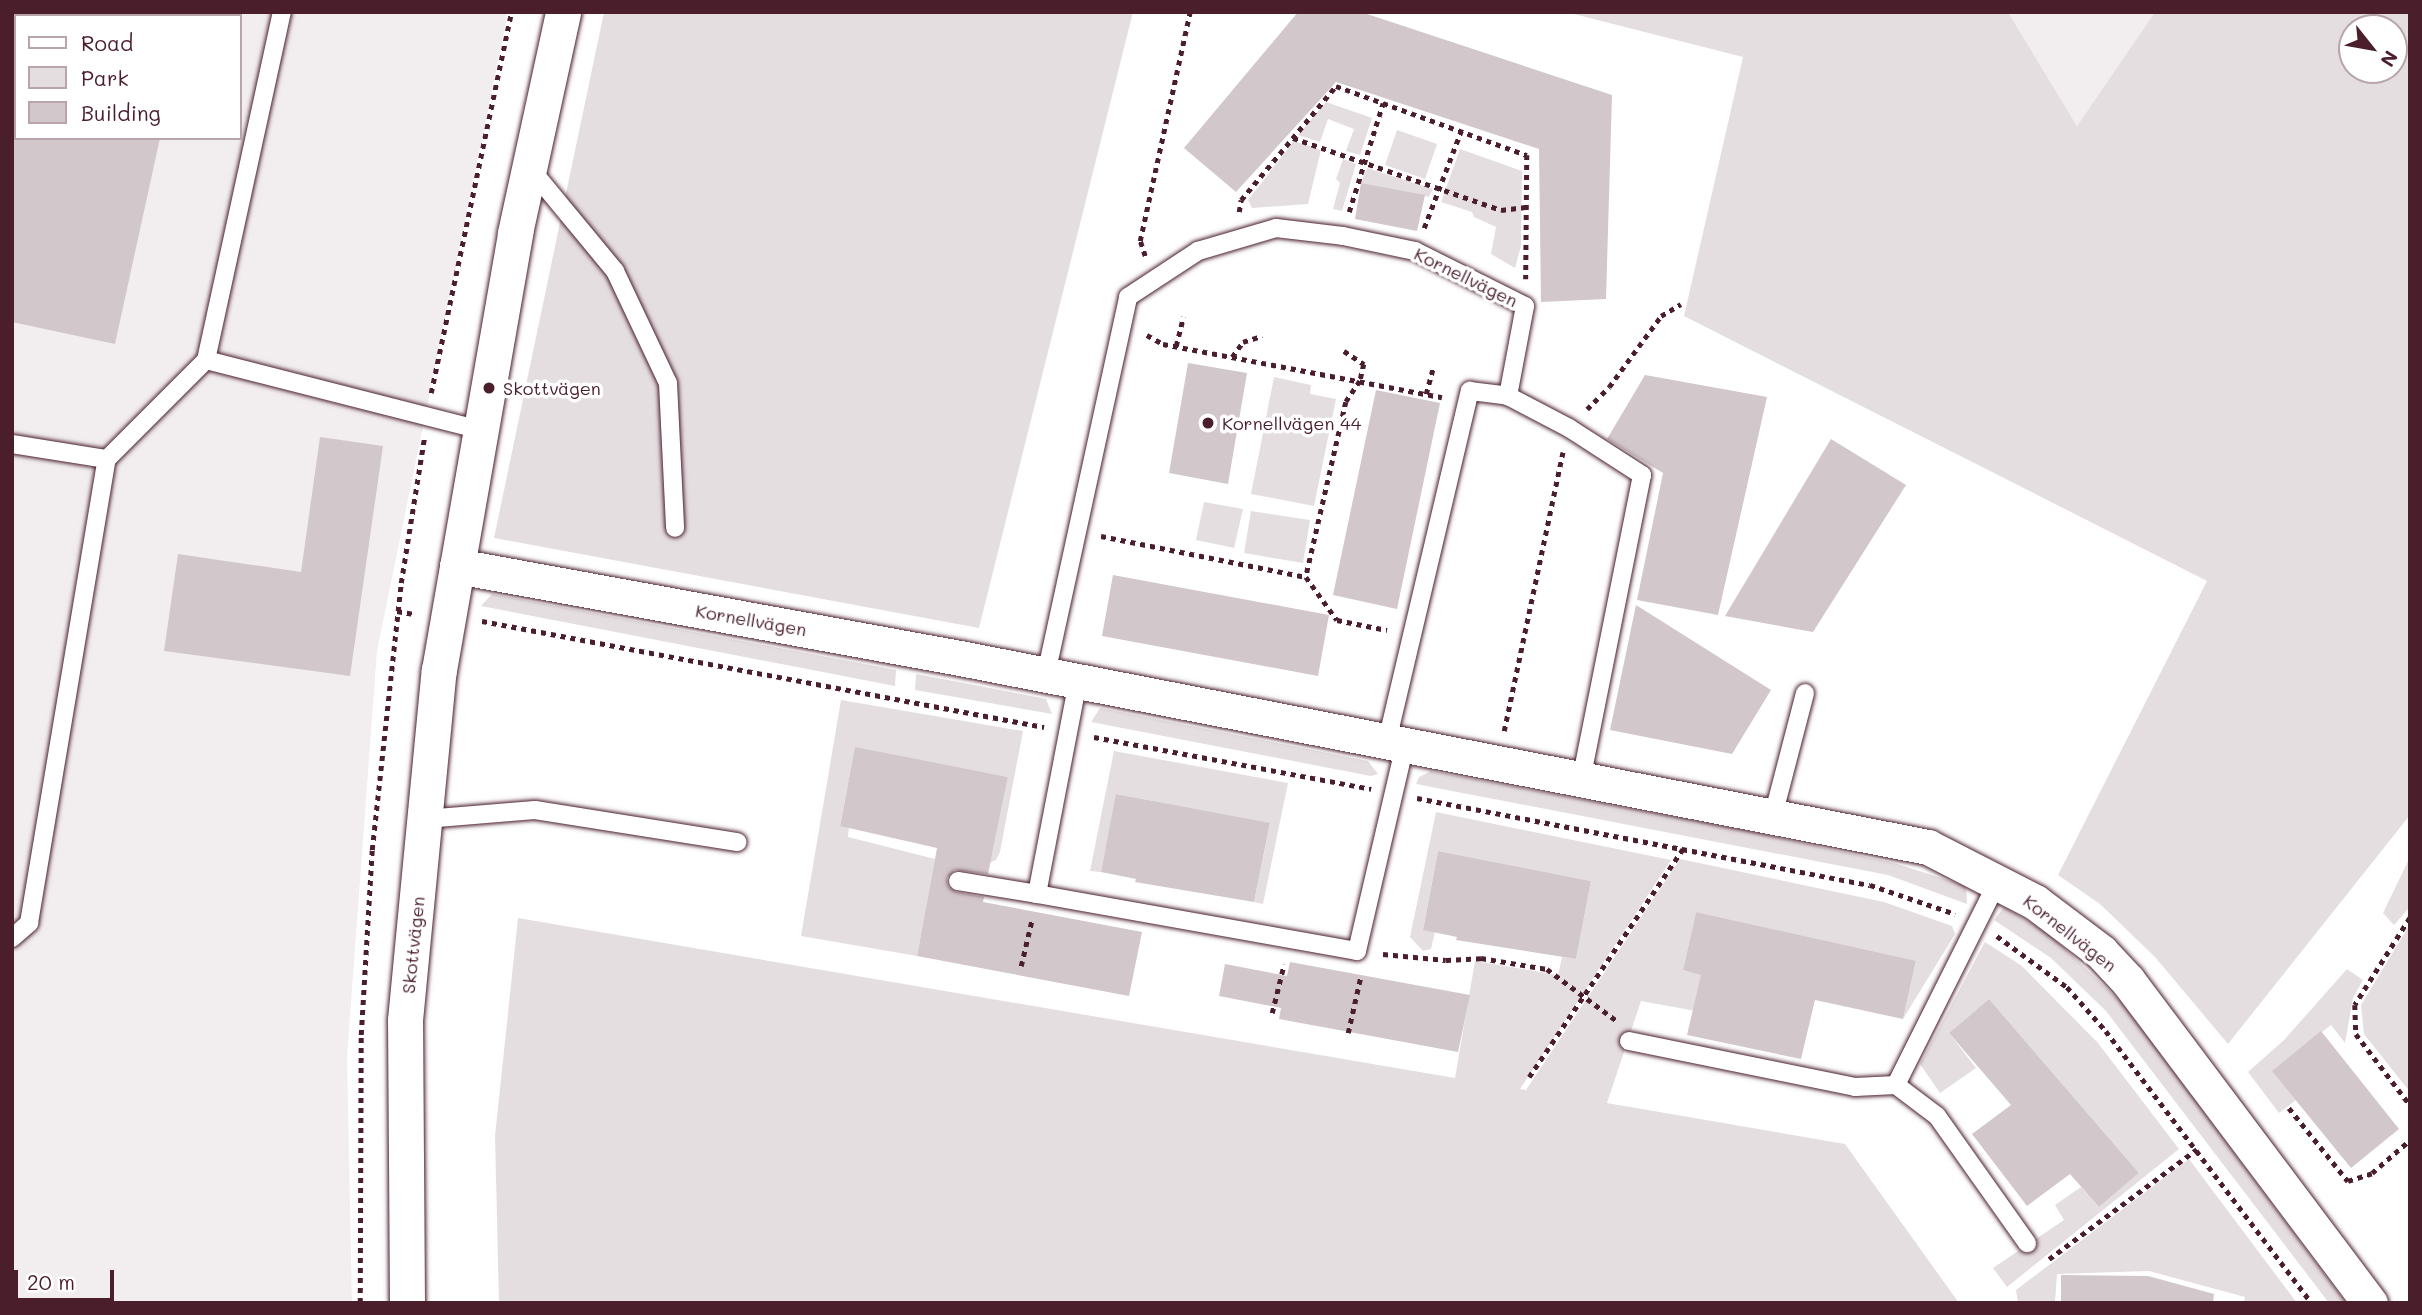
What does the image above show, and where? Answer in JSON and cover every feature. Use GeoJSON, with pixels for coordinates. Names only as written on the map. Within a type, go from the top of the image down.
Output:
{"type":"FeatureCollection","features":[{"type":"Feature","properties":{"kind":"street","name":"Skottvägen"},"geometry":{"type":"LineString","coordinates":[[408,1303],[405,1020],[439,670],[529,167],[563,12]]}},
{"type":"Feature","properties":{"kind":"street","name":"Kornellvägen"},"geometry":{"type":"LineString","coordinates":[[457,566],[1062,677],[1928,846],[2035,902],[2101,952],[2128,981],[2370,1303]]}},
{"type":"Feature","properties":{"kind":"lane"},"geometry":{"type":"LineString","coordinates":[[12,938],[29,923],[107,459],[206,360],[282,12]]}},
{"type":"Feature","properties":{"kind":"lane"},"geometry":{"type":"LineString","coordinates":[[529,167],[615,271],[668,383],[675,528]]}},
{"type":"Feature","properties":{"kind":"lane","name":"Kornellvägen"},"geometry":{"type":"LineString","coordinates":[[1062,677],[1077,531],[1128,297],[1198,251],[1276,228],[1343,236],[1415,251],[1525,306],[1508,396]]}},
{"type":"Feature","properties":{"kind":"lane"},"geometry":{"type":"LineString","coordinates":[[206,360],[481,430]]}},
{"type":"Feature","properties":{"kind":"lane"},"geometry":{"type":"LineString","coordinates":[[958,881],[1357,951],[1394,794],[1396,743],[1412,634],[1469,391],[1508,396],[1569,428],[1642,475],[1581,779]]}},
{"type":"Feature","properties":{"kind":"lane"},"geometry":{"type":"LineString","coordinates":[[12,444],[107,459]]}},
{"type":"Feature","properties":{"kind":"lane"},"geometry":{"type":"LineString","coordinates":[[1037,894],[1068,732],[1062,677]]}},
{"type":"Feature","properties":{"kind":"lane"},"geometry":{"type":"LineString","coordinates":[[1773,816],[1805,693]]}},
{"type":"Feature","properties":{"kind":"lane"},"geometry":{"type":"LineString","coordinates":[[425,819],[534,810],[737,842]]}},
{"type":"Feature","properties":{"kind":"lane"},"geometry":{"type":"LineString","coordinates":[[1896,1085],[1998,881]]}},
{"type":"Feature","properties":{"kind":"lane"},"geometry":{"type":"LineString","coordinates":[[1629,1041],[1855,1087],[1896,1085],[1937,1116],[2027,1243]]}},
{"type":"Feature","properties":{"kind":"path"},"geometry":{"type":"LineString","coordinates":[[1153,281],[1140,242],[1189,12]]}},
{"type":"Feature","properties":{"kind":"path"},"geometry":{"type":"LineString","coordinates":[[1234,240],[1241,200],[1336,86],[1527,155],[1525,306]]}},
{"type":"Feature","properties":{"kind":"path"},"geometry":{"type":"LineString","coordinates":[[1343,236],[1362,162],[1383,103]]}},
{"type":"Feature","properties":{"kind":"path"},"geometry":{"type":"LineString","coordinates":[[1415,251],[1461,131]]}},
{"type":"Feature","properties":{"kind":"path"},"geometry":{"type":"LineString","coordinates":[[1293,138],[1501,210],[1526,207]]}},
{"type":"Feature","properties":{"kind":"path"},"geometry":{"type":"LineString","coordinates":[[1503,739],[1569,428],[1609,387],[1661,316],[1681,304]]}},
{"type":"Feature","properties":{"kind":"path"},"geometry":{"type":"LineString","coordinates":[[1176,346],[1182,317]]}},
{"type":"Feature","properties":{"kind":"path"},"geometry":{"type":"LineString","coordinates":[[1123,323],[1163,344],[1467,401]]}},
{"type":"Feature","properties":{"kind":"path"},"geometry":{"type":"LineString","coordinates":[[1232,357],[1243,342],[1262,336]]}},
{"type":"Feature","properties":{"kind":"path"},"geometry":{"type":"LineString","coordinates":[[1306,577],[1346,402],[1360,381],[1364,364],[1344,351]]}},
{"type":"Feature","properties":{"kind":"path"},"geometry":{"type":"LineString","coordinates":[[1426,394],[1433,368]]}},
{"type":"Feature","properties":{"kind":"path"},"geometry":{"type":"LineString","coordinates":[[1077,531],[1306,577],[1337,621],[1412,634]]}},
{"type":"Feature","properties":{"kind":"path"},"geometry":{"type":"LineString","coordinates":[[397,611],[520,628],[1683,849],[1870,885],[1934,904],[1977,924],[2067,987],[2134,1066],[2312,1303]]}},
{"type":"Feature","properties":{"kind":"path"},"geometry":{"type":"LineString","coordinates":[[1529,1077],[1683,849]]}},
{"type":"Feature","properties":{"kind":"path"},"geometry":{"type":"LineString","coordinates":[[1021,966],[1037,894]]}},
{"type":"Feature","properties":{"kind":"path"},"geometry":{"type":"LineString","coordinates":[[2410,918],[2355,1005],[2356,1034],[2410,1105]]}},
{"type":"Feature","properties":{"kind":"path"},"geometry":{"type":"LineString","coordinates":[[1272,1013],[1290,940]]}},
{"type":"Feature","properties":{"kind":"path"},"geometry":{"type":"LineString","coordinates":[[1348,1032],[1363,966],[1357,951],[1447,960],[1481,958],[1547,968],[1622,1025],[1629,1041]]}},
{"type":"Feature","properties":{"kind":"path"},"geometry":{"type":"LineString","coordinates":[[2289,1108],[2348,1181],[2372,1173],[2410,1140]]}},
{"type":"Feature","properties":{"kind":"path"},"geometry":{"type":"LineString","coordinates":[[2027,1243],[2042,1264],[2197,1149]]}},
{"type":"Feature","properties":{"kind":"shaded area"},"geometry":{"type":"Polygon","coordinates":[[[12,12],[508,12],[377,651],[347,1057],[352,1303],[12,1303],[12,12]]]}},
{"type":"Feature","properties":{"kind":"shaded area"},"geometry":{"type":"Polygon","coordinates":[[[2008,12],[2155,12],[2077,126],[2008,12]]]}},
{"type":"Feature","properties":{"kind":"green space"},"geometry":{"type":"Polygon","coordinates":[[[604,12],[1133,12],[979,628],[494,538],[604,12]]]}},
{"type":"Feature","properties":{"kind":"green space"},"geometry":{"type":"Polygon","coordinates":[[[1566,12],[2008,12],[2077,126],[2155,12],[2410,12],[2410,815],[2228,1044],[2155,957],[2100,904],[2058,875],[2207,581],[1684,316],[1743,57],[1566,12]]]}},
{"type":"Feature","properties":{"kind":"green space"},"geometry":{"type":"Polygon","coordinates":[[[1326,102],[1372,118],[1360,155],[1346,151],[1354,129],[1328,119],[1320,142],[1298,135],[1326,102]]]}},
{"type":"Feature","properties":{"kind":"green space"},"geometry":{"type":"Polygon","coordinates":[[[1397,130],[1437,144],[1425,179],[1385,165],[1397,130]]]}},
{"type":"Feature","properties":{"kind":"green space"},"geometry":{"type":"Polygon","coordinates":[[[1294,141],[1321,150],[1308,204],[1252,208],[1248,200],[1294,141]]]}},
{"type":"Feature","properties":{"kind":"green space"},"geometry":{"type":"Polygon","coordinates":[[[1460,149],[1522,171],[1521,246],[1515,268],[1491,254],[1496,227],[1474,217],[1472,212],[1441,202],[1460,149]]]}},
{"type":"Feature","properties":{"kind":"green space"},"geometry":{"type":"Polygon","coordinates":[[[1343,159],[1356,164],[1342,211],[1333,209],[1340,183],[1336,179],[1343,159]]]}},
{"type":"Feature","properties":{"kind":"green space"},"geometry":{"type":"Polygon","coordinates":[[[1367,168],[1433,189],[1429,197],[1361,183],[1367,168]]]}},
{"type":"Feature","properties":{"kind":"green space"},"geometry":{"type":"Polygon","coordinates":[[[1274,377],[1311,385],[1310,394],[1336,399],[1314,506],[1251,494],[1274,377]]]}},
{"type":"Feature","properties":{"kind":"green space"},"geometry":{"type":"Polygon","coordinates":[[[1204,502],[1243,509],[1234,548],[1196,540],[1204,502]]]}},
{"type":"Feature","properties":{"kind":"green space"},"geometry":{"type":"Polygon","coordinates":[[[1251,511],[1310,520],[1303,563],[1244,553],[1251,511]]]}},
{"type":"Feature","properties":{"kind":"green space"},"geometry":{"type":"Polygon","coordinates":[[[492,594],[896,670],[895,686],[481,606],[492,594]]]}},
{"type":"Feature","properties":{"kind":"green space"},"geometry":{"type":"Polygon","coordinates":[[[916,674],[1046,699],[1052,714],[915,690],[916,674]]]}},
{"type":"Feature","properties":{"kind":"green space"},"geometry":{"type":"Polygon","coordinates":[[[841,700],[1023,731],[1000,852],[996,860],[987,864],[992,855],[1008,777],[855,748],[840,825],[849,828],[848,837],[935,859],[917,956],[801,936],[841,700]]]}},
{"type":"Feature","properties":{"kind":"green space"},"geometry":{"type":"Polygon","coordinates":[[[1100,708],[1368,761],[1378,774],[1371,776],[1091,722],[1100,708]]]}},
{"type":"Feature","properties":{"kind":"green space"},"geometry":{"type":"Polygon","coordinates":[[[1114,751],[1288,783],[1263,904],[1254,902],[1270,824],[1117,794],[1101,872],[1090,871],[1114,751]]]}},
{"type":"Feature","properties":{"kind":"green space"},"geometry":{"type":"Polygon","coordinates":[[[1431,771],[1752,832],[1894,863],[1966,886],[1967,904],[1888,875],[1416,784],[1419,777],[1431,771]]]}},
{"type":"Feature","properties":{"kind":"green space"},"geometry":{"type":"Polygon","coordinates":[[[1436,812],[1671,860],[1520,1089],[1526,1090],[1680,859],[1884,902],[1952,926],[1955,934],[1903,1019],[1916,962],[1696,912],[1683,970],[1741,984],[1718,1015],[1641,1001],[1607,1103],[1845,1144],[1959,1303],[499,1303],[495,1136],[518,918],[1455,1078],[1475,961],[1558,975],[1562,957],[1576,959],[1591,881],[1438,851],[1423,929],[1435,932],[1431,949],[1423,951],[1410,937],[1436,812]]]}},
{"type":"Feature","properties":{"kind":"green space"},"geometry":{"type":"Polygon","coordinates":[[[2410,857],[2410,907],[2394,925],[2383,913],[2410,857]]]}},
{"type":"Feature","properties":{"kind":"green space"},"geometry":{"type":"Polygon","coordinates":[[[2004,907],[2048,933],[2123,1004],[2346,1303],[2329,1303],[2106,1011],[2051,958],[1994,920],[2004,907]]]}},
{"type":"Feature","properties":{"kind":"green space"},"geometry":{"type":"Polygon","coordinates":[[[2410,924],[2410,1092],[2364,1034],[2361,1005],[2410,924]]]}},
{"type":"Feature","properties":{"kind":"green space"},"geometry":{"type":"Polygon","coordinates":[[[1985,942],[2022,966],[2098,1043],[2179,1149],[2007,1287],[1993,1268],[2064,1220],[2055,1205],[2081,1187],[2099,1207],[2139,1173],[1989,999],[1949,1033],[1976,1068],[1940,1093],[1920,1064],[1985,942]]]}},
{"type":"Feature","properties":{"kind":"green space"},"geometry":{"type":"Polygon","coordinates":[[[2347,969],[2363,980],[2353,998],[2345,1043],[2331,1025],[2273,1071],[2296,1100],[2279,1113],[2248,1072],[2284,1040],[2347,969]]]}},
{"type":"Feature","properties":{"kind":"green space"},"geometry":{"type":"Polygon","coordinates":[[[2189,1159],[2297,1303],[2244,1303],[2245,1297],[2149,1271],[2057,1274],[2055,1303],[2018,1303],[2016,1290],[2189,1159]]]}},
{"type":"Feature","properties":{"kind":"building"},"geometry":{"type":"Polygon","coordinates":[[[1298,12],[1361,12],[1612,95],[1606,299],[1541,302],[1539,149],[1336,82],[1236,192],[1184,148],[1298,12]]]}},
{"type":"Feature","properties":{"kind":"building"},"geometry":{"type":"Polygon","coordinates":[[[12,138],[160,140],[115,344],[12,322],[12,138]]]}},
{"type":"Feature","properties":{"kind":"building"},"geometry":{"type":"Polygon","coordinates":[[[1361,183],[1425,195],[1417,231],[1355,219],[1361,183]]]}},
{"type":"Feature","properties":{"kind":"building","name":"Kornellvägen 44"},"geometry":{"type":"Polygon","coordinates":[[[1188,363],[1247,373],[1228,484],[1169,473],[1188,363]]]}},
{"type":"Feature","properties":{"kind":"building"},"geometry":{"type":"Polygon","coordinates":[[[1645,375],[1767,397],[1718,615],[1637,600],[1663,473],[1607,439],[1645,375]]]}},
{"type":"Feature","properties":{"kind":"building"},"geometry":{"type":"Polygon","coordinates":[[[1376,390],[1440,403],[1397,609],[1333,595],[1376,390]]]}},
{"type":"Feature","properties":{"kind":"building"},"geometry":{"type":"Polygon","coordinates":[[[320,437],[383,446],[350,676],[164,651],[178,554],[301,572],[320,437]]]}},
{"type":"Feature","properties":{"kind":"building"},"geometry":{"type":"Polygon","coordinates":[[[1831,439],[1906,485],[1813,632],[1725,616],[1831,439]]]}},
{"type":"Feature","properties":{"kind":"building"},"geometry":{"type":"Polygon","coordinates":[[[1113,575],[1329,615],[1318,676],[1102,636],[1113,575]]]}},
{"type":"Feature","properties":{"kind":"building"},"geometry":{"type":"Polygon","coordinates":[[[1636,605],[1771,690],[1732,754],[1610,730],[1636,605]]]}},
{"type":"Feature","properties":{"kind":"building"},"geometry":{"type":"Polygon","coordinates":[[[855,747],[1008,777],[988,874],[955,870],[947,878],[948,886],[956,892],[984,897],[983,902],[1142,932],[1129,996],[917,956],[937,848],[840,826],[855,747]]]}},
{"type":"Feature","properties":{"kind":"building"},"geometry":{"type":"Polygon","coordinates":[[[1116,794],[1270,823],[1254,902],[1135,882],[1136,879],[1101,872],[1116,794]]]}},
{"type":"Feature","properties":{"kind":"building"},"geometry":{"type":"Polygon","coordinates":[[[1438,851],[1591,881],[1576,959],[1456,940],[1457,937],[1423,930],[1438,851]]]}},
{"type":"Feature","properties":{"kind":"building"},"geometry":{"type":"Polygon","coordinates":[[[1696,912],[1916,961],[1903,1019],[1815,1000],[1801,1059],[1687,1035],[1701,975],[1683,970],[1696,912]]]}},
{"type":"Feature","properties":{"kind":"building"},"geometry":{"type":"Polygon","coordinates":[[[1290,962],[1470,995],[1458,1052],[1279,1019],[1281,1008],[1219,996],[1225,964],[1287,976],[1290,962]]]}},
{"type":"Feature","properties":{"kind":"building"},"geometry":{"type":"Polygon","coordinates":[[[1989,999],[2139,1173],[2099,1207],[2070,1174],[2027,1206],[1972,1134],[2011,1105],[1949,1033],[1989,999]]]}},
{"type":"Feature","properties":{"kind":"building"},"geometry":{"type":"Polygon","coordinates":[[[2321,1031],[2399,1129],[2351,1168],[2272,1071],[2321,1031]]]}},
{"type":"Feature","properties":{"kind":"building"},"geometry":{"type":"Polygon","coordinates":[[[2061,1275],[2148,1276],[2214,1294],[2213,1303],[2061,1303],[2061,1275]]]}},
{"type":"Feature","properties":{"kind":"place","name":"Skottvägen"},"geometry":{"type":"Point","coordinates":[489,388]}},
{"type":"Feature","properties":{"kind":"place","name":"Kornellvägen 44"},"geometry":{"type":"Point","coordinates":[1208,423]}}]}
